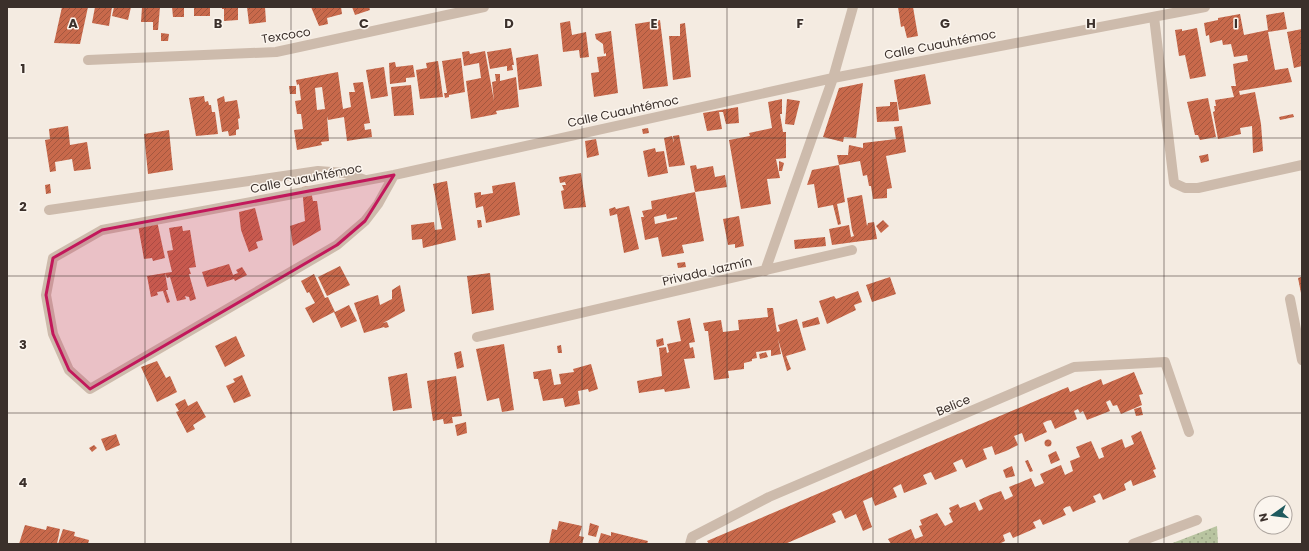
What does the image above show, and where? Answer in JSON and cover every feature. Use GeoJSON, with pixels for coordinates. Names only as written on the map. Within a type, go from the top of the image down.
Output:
{"type":"FeatureCollection","features":[{"type":"Feature","properties":{"kind":"street","name":"Texcoco"},"geometry":{"type":"LineString","coordinates":[[88,60],[276,52],[484,7]]}},
{"type":"Feature","properties":{"kind":"street","name":"Privada Jazmín"},"geometry":{"type":"LineString","coordinates":[[477,337],[765,271],[834,78],[853,7]]}},
{"type":"Feature","properties":{"kind":"street","name":"Calle Cuauhtémoc"},"geometry":{"type":"LineString","coordinates":[[394,174],[378,204],[365,221],[337,245],[90,389],[69,370],[53,334],[46,295],[53,258],[102,230],[394,174],[834,78],[1205,7]]}},
{"type":"Feature","properties":{"kind":"street"},"geometry":{"type":"LineString","coordinates":[[1154,17],[1174,183],[1185,188],[1198,188],[1302,165]]}},
{"type":"Feature","properties":{"kind":"street"},"geometry":{"type":"LineString","coordinates":[[49,210],[318,171],[345,173],[364,180]]}},
{"type":"Feature","properties":{"kind":"street"},"geometry":{"type":"LineString","coordinates":[[765,271],[852,250]]}},
{"type":"Feature","properties":{"kind":"street"},"geometry":{"type":"LineString","coordinates":[[1290,299],[1302,360]]}},
{"type":"Feature","properties":{"kind":"street","name":"Belice"},"geometry":{"type":"LineString","coordinates":[[691,540],[769,497],[1074,367],[1165,362],[1189,432]]}},
{"type":"Feature","properties":{"kind":"street"},"geometry":{"type":"LineString","coordinates":[[1133,544],[1197,520]]}},
{"type":"Feature","properties":{"kind":"highlighted area"},"geometry":{"type":"Polygon","coordinates":[[[394,175],[365,221],[337,245],[90,389],[69,370],[53,334],[46,295],[53,258],[102,230],[394,175]]]}},
{"type":"Feature","properties":{"kind":"green space"},"geometry":{"type":"Polygon","coordinates":[[[1217,526],[1218,544],[1170,544],[1217,526]]]}},
{"type":"Feature","properties":{"kind":"building"},"geometry":{"type":"Polygon","coordinates":[[[62,7],[88,7],[80,44],[54,43],[62,7]]]}},
{"type":"Feature","properties":{"kind":"building"},"geometry":{"type":"Polygon","coordinates":[[[95,7],[112,7],[109,26],[92,23],[95,7]]]}},
{"type":"Feature","properties":{"kind":"building"},"geometry":{"type":"Polygon","coordinates":[[[114,7],[131,7],[128,20],[112,16],[114,7]]]}},
{"type":"Feature","properties":{"kind":"building"},"geometry":{"type":"Polygon","coordinates":[[[142,7],[160,7],[158,30],[153,30],[153,22],[141,22],[142,7]]]}},
{"type":"Feature","properties":{"kind":"building"},"geometry":{"type":"Polygon","coordinates":[[[172,7],[184,7],[184,17],[173,17],[172,7]]]}},
{"type":"Feature","properties":{"kind":"building"},"geometry":{"type":"Polygon","coordinates":[[[194,7],[210,7],[210,16],[194,16],[194,7]]]}},
{"type":"Feature","properties":{"kind":"building"},"geometry":{"type":"Polygon","coordinates":[[[222,7],[238,7],[238,20],[224,21],[224,9],[222,9],[222,7]]]}},
{"type":"Feature","properties":{"kind":"building"},"geometry":{"type":"Polygon","coordinates":[[[247,7],[265,7],[266,22],[249,24],[247,7]]]}},
{"type":"Feature","properties":{"kind":"building"},"geometry":{"type":"Polygon","coordinates":[[[311,7],[321,7],[321,9],[322,7],[341,7],[342,14],[327,18],[328,24],[319,26],[311,7]]]}},
{"type":"Feature","properties":{"kind":"building"},"geometry":{"type":"Polygon","coordinates":[[[352,7],[369,7],[370,10],[355,15],[352,7]]]}},
{"type":"Feature","properties":{"kind":"building"},"geometry":{"type":"Polygon","coordinates":[[[898,7],[913,7],[918,36],[907,38],[904,26],[901,27],[898,7]]]}},
{"type":"Feature","properties":{"kind":"building"},"geometry":{"type":"Polygon","coordinates":[[[1284,12],[1287,29],[1268,32],[1275,70],[1288,68],[1292,82],[1239,91],[1240,95],[1255,92],[1261,124],[1263,151],[1253,153],[1252,126],[1240,128],[1241,134],[1218,139],[1213,112],[1215,111],[1214,106],[1216,106],[1215,100],[1234,97],[1231,86],[1236,86],[1233,64],[1248,61],[1247,55],[1234,57],[1231,44],[1223,45],[1222,40],[1210,43],[1209,35],[1206,36],[1204,23],[1218,20],[1218,18],[1240,14],[1244,35],[1268,30],[1266,15],[1284,12]]]}},
{"type":"Feature","properties":{"kind":"building"},"geometry":{"type":"Polygon","coordinates":[[[660,20],[668,86],[643,89],[635,24],[660,20]]]}},
{"type":"Feature","properties":{"kind":"building"},"geometry":{"type":"Polygon","coordinates":[[[570,21],[572,35],[586,32],[589,57],[580,58],[579,50],[563,52],[560,23],[570,21]]]}},
{"type":"Feature","properties":{"kind":"building"},"geometry":{"type":"Polygon","coordinates":[[[685,23],[691,77],[673,80],[669,36],[680,36],[680,24],[685,23]]]}},
{"type":"Feature","properties":{"kind":"building"},"geometry":{"type":"Polygon","coordinates":[[[1197,28],[1206,76],[1190,79],[1185,55],[1179,56],[1175,30],[1182,29],[1182,31],[1197,28]]]}},
{"type":"Feature","properties":{"kind":"building"},"geometry":{"type":"Polygon","coordinates":[[[1302,29],[1302,66],[1294,68],[1287,32],[1302,29]]]}},
{"type":"Feature","properties":{"kind":"building"},"geometry":{"type":"Polygon","coordinates":[[[611,31],[618,93],[594,97],[591,73],[599,72],[597,57],[606,56],[606,53],[604,54],[603,44],[596,39],[595,34],[611,31]]]}},
{"type":"Feature","properties":{"kind":"building"},"geometry":{"type":"Polygon","coordinates":[[[161,33],[169,34],[168,41],[161,41],[161,33]]]}},
{"type":"Feature","properties":{"kind":"building"},"geometry":{"type":"Polygon","coordinates":[[[511,48],[514,65],[512,65],[513,70],[507,71],[507,66],[490,69],[487,52],[511,48]]]}},
{"type":"Feature","properties":{"kind":"building"},"geometry":{"type":"Polygon","coordinates":[[[469,51],[470,54],[485,51],[494,101],[492,82],[496,81],[495,74],[500,74],[500,81],[516,77],[519,107],[496,111],[497,114],[471,119],[466,81],[481,78],[479,63],[464,66],[462,52],[469,51]]]}},
{"type":"Feature","properties":{"kind":"building"},"geometry":{"type":"Polygon","coordinates":[[[538,54],[542,86],[519,90],[516,58],[538,54]]]}},
{"type":"Feature","properties":{"kind":"building"},"geometry":{"type":"Polygon","coordinates":[[[461,58],[465,92],[449,95],[449,97],[445,98],[444,93],[447,93],[442,61],[461,58]]]}},
{"type":"Feature","properties":{"kind":"building"},"geometry":{"type":"Polygon","coordinates":[[[438,61],[443,97],[420,99],[416,70],[427,68],[426,63],[438,61]]]}},
{"type":"Feature","properties":{"kind":"building"},"geometry":{"type":"Polygon","coordinates":[[[395,62],[396,67],[413,65],[415,77],[406,78],[406,82],[390,84],[389,63],[395,62]]]}},
{"type":"Feature","properties":{"kind":"building"},"geometry":{"type":"Polygon","coordinates":[[[384,67],[388,96],[371,99],[366,70],[384,67]]]}},
{"type":"Feature","properties":{"kind":"building"},"geometry":{"type":"Polygon","coordinates":[[[338,72],[343,109],[351,107],[349,92],[355,92],[353,83],[363,82],[370,123],[364,124],[365,130],[371,129],[372,137],[347,141],[344,117],[328,120],[327,116],[329,141],[321,142],[322,145],[297,150],[294,130],[303,129],[301,114],[297,114],[295,101],[301,100],[299,84],[297,85],[296,80],[338,72]],[[322,87],[315,88],[317,110],[325,109],[322,87]]]}},
{"type":"Feature","properties":{"kind":"building"},"geometry":{"type":"Polygon","coordinates":[[[925,74],[931,104],[899,110],[894,80],[925,74]]]}},
{"type":"Feature","properties":{"kind":"building"},"geometry":{"type":"Polygon","coordinates":[[[863,83],[856,138],[844,137],[843,142],[823,137],[839,88],[863,83]]]}},
{"type":"Feature","properties":{"kind":"building"},"geometry":{"type":"Polygon","coordinates":[[[411,85],[414,115],[394,116],[391,87],[411,85]]]}},
{"type":"Feature","properties":{"kind":"building"},"geometry":{"type":"Polygon","coordinates":[[[289,86],[296,86],[296,94],[290,94],[289,86]]]}},
{"type":"Feature","properties":{"kind":"building"},"geometry":{"type":"Polygon","coordinates":[[[204,96],[205,102],[208,101],[209,105],[211,105],[212,112],[215,112],[218,134],[196,136],[189,98],[204,96]]]}},
{"type":"Feature","properties":{"kind":"building"},"geometry":{"type":"Polygon","coordinates":[[[224,96],[225,102],[237,100],[240,118],[238,119],[239,129],[236,130],[236,135],[229,136],[228,131],[222,132],[217,99],[224,96]]]}},
{"type":"Feature","properties":{"kind":"building"},"geometry":{"type":"Polygon","coordinates":[[[1208,98],[1216,137],[1200,140],[1198,135],[1195,135],[1187,102],[1208,98]]]}},
{"type":"Feature","properties":{"kind":"building"},"geometry":{"type":"Polygon","coordinates":[[[782,99],[782,114],[780,114],[783,132],[786,132],[786,158],[776,159],[780,178],[767,179],[771,204],[741,209],[729,140],[750,136],[749,133],[772,128],[768,102],[782,99]]]}},
{"type":"Feature","properties":{"kind":"building"},"geometry":{"type":"Polygon","coordinates":[[[787,99],[800,101],[794,125],[785,124],[787,99]]]}},
{"type":"Feature","properties":{"kind":"building"},"geometry":{"type":"Polygon","coordinates":[[[890,102],[897,102],[899,121],[877,122],[876,107],[890,106],[890,102]]]}},
{"type":"Feature","properties":{"kind":"building"},"geometry":{"type":"Polygon","coordinates":[[[738,107],[739,123],[726,124],[723,112],[719,112],[722,129],[707,131],[703,113],[738,107]]]}},
{"type":"Feature","properties":{"kind":"building"},"geometry":{"type":"Polygon","coordinates":[[[1293,114],[1294,117],[1280,120],[1279,117],[1293,114]]]}},
{"type":"Feature","properties":{"kind":"building"},"geometry":{"type":"Polygon","coordinates":[[[68,126],[70,145],[87,142],[91,169],[74,171],[72,159],[55,162],[56,171],[50,172],[45,140],[50,139],[49,129],[68,126]]]}},
{"type":"Feature","properties":{"kind":"building"},"geometry":{"type":"Polygon","coordinates":[[[902,126],[906,152],[886,156],[892,188],[887,189],[887,198],[873,199],[871,186],[869,186],[867,175],[863,176],[860,161],[839,165],[837,155],[848,155],[849,145],[863,148],[863,143],[896,139],[894,127],[902,126]]]}},
{"type":"Feature","properties":{"kind":"building"},"geometry":{"type":"Polygon","coordinates":[[[648,128],[649,133],[643,134],[642,129],[648,128]]]}},
{"type":"Feature","properties":{"kind":"building"},"geometry":{"type":"Polygon","coordinates":[[[169,130],[173,170],[148,174],[144,134],[169,130]]]}},
{"type":"Feature","properties":{"kind":"building"},"geometry":{"type":"Polygon","coordinates":[[[679,135],[685,165],[669,167],[664,138],[672,136],[674,143],[673,136],[679,135]]]}},
{"type":"Feature","properties":{"kind":"building"},"geometry":{"type":"Polygon","coordinates":[[[596,139],[599,155],[587,158],[585,141],[596,139]]]}},
{"type":"Feature","properties":{"kind":"building"},"geometry":{"type":"Polygon","coordinates":[[[655,148],[656,152],[664,151],[668,173],[648,177],[643,151],[655,148]]]}},
{"type":"Feature","properties":{"kind":"building"},"geometry":{"type":"Polygon","coordinates":[[[1208,154],[1209,161],[1201,163],[1199,156],[1208,154]]]}},
{"type":"Feature","properties":{"kind":"building"},"geometry":{"type":"Polygon","coordinates":[[[779,161],[784,163],[782,171],[779,171],[779,161]]]}},
{"type":"Feature","properties":{"kind":"building"},"geometry":{"type":"Polygon","coordinates":[[[696,165],[697,169],[713,166],[715,177],[725,175],[727,187],[695,192],[690,166],[696,165]]]}},
{"type":"Feature","properties":{"kind":"building"},"geometry":{"type":"Polygon","coordinates":[[[839,165],[845,202],[837,204],[841,224],[838,225],[833,205],[818,208],[814,184],[807,185],[812,170],[839,165]]]}},
{"type":"Feature","properties":{"kind":"building"},"geometry":{"type":"Polygon","coordinates":[[[581,173],[586,207],[564,209],[561,191],[564,190],[562,185],[566,185],[565,182],[560,183],[559,177],[581,173]]]}},
{"type":"Feature","properties":{"kind":"building"},"geometry":{"type":"Polygon","coordinates":[[[447,181],[456,240],[423,248],[422,239],[412,240],[411,225],[434,222],[435,230],[442,229],[433,184],[447,181]]]}},
{"type":"Feature","properties":{"kind":"building"},"geometry":{"type":"Polygon","coordinates":[[[515,182],[520,215],[486,223],[483,206],[476,208],[474,193],[481,192],[481,195],[493,193],[492,186],[515,182]]]}},
{"type":"Feature","properties":{"kind":"building"},"geometry":{"type":"Polygon","coordinates":[[[50,184],[51,193],[46,194],[45,185],[50,184]]]}},
{"type":"Feature","properties":{"kind":"building"},"geometry":{"type":"Polygon","coordinates":[[[310,186],[313,201],[317,201],[321,230],[293,246],[290,226],[305,221],[302,187],[310,186]]]}},
{"type":"Feature","properties":{"kind":"building"},"geometry":{"type":"Polygon","coordinates":[[[695,192],[704,241],[682,245],[684,253],[662,257],[658,237],[645,240],[641,217],[644,217],[642,211],[652,209],[651,201],[695,192]],[[666,214],[654,217],[655,224],[677,219],[677,217],[667,219],[666,214]]]}},
{"type":"Feature","properties":{"kind":"building"},"geometry":{"type":"Polygon","coordinates":[[[862,195],[867,226],[868,223],[874,222],[877,239],[832,245],[829,229],[849,225],[851,237],[854,236],[847,198],[862,195]]]}},
{"type":"Feature","properties":{"kind":"building"},"geometry":{"type":"Polygon","coordinates":[[[629,206],[639,249],[624,253],[617,214],[610,216],[609,209],[629,206]]]}},
{"type":"Feature","properties":{"kind":"building"},"geometry":{"type":"Polygon","coordinates":[[[255,208],[263,240],[256,242],[258,248],[249,252],[241,230],[239,212],[255,208]]]}},
{"type":"Feature","properties":{"kind":"building"},"geometry":{"type":"Polygon","coordinates":[[[739,216],[744,246],[735,248],[735,244],[728,245],[723,219],[739,216]]]}},
{"type":"Feature","properties":{"kind":"building"},"geometry":{"type":"Polygon","coordinates":[[[477,220],[481,220],[482,227],[478,228],[477,220]]]}},
{"type":"Feature","properties":{"kind":"building"},"geometry":{"type":"Polygon","coordinates":[[[883,220],[889,226],[881,233],[876,226],[883,220]]]}},
{"type":"Feature","properties":{"kind":"building"},"geometry":{"type":"Polygon","coordinates":[[[157,221],[165,258],[153,261],[152,258],[144,259],[138,225],[157,221]]]}},
{"type":"Feature","properties":{"kind":"building"},"geometry":{"type":"Polygon","coordinates":[[[182,226],[183,231],[190,230],[196,267],[189,268],[191,274],[189,274],[196,299],[190,301],[189,297],[185,296],[186,299],[177,301],[170,277],[167,278],[165,273],[172,272],[167,251],[173,250],[169,228],[182,226]]]}},
{"type":"Feature","properties":{"kind":"building"},"geometry":{"type":"Polygon","coordinates":[[[825,237],[826,246],[795,249],[794,240],[825,237]]]}},
{"type":"Feature","properties":{"kind":"building"},"geometry":{"type":"Polygon","coordinates":[[[685,262],[686,267],[678,268],[677,263],[685,262]]]}},
{"type":"Feature","properties":{"kind":"building"},"geometry":{"type":"Polygon","coordinates":[[[229,264],[233,275],[238,273],[236,270],[242,267],[247,275],[235,281],[234,279],[207,287],[202,272],[229,264]]]}},
{"type":"Feature","properties":{"kind":"building"},"geometry":{"type":"Polygon","coordinates":[[[340,266],[350,285],[327,296],[318,277],[340,266]]]}},
{"type":"Feature","properties":{"kind":"building"},"geometry":{"type":"Polygon","coordinates":[[[165,273],[168,290],[166,290],[170,302],[167,303],[163,291],[157,292],[158,295],[151,297],[147,276],[165,273]]]}},
{"type":"Feature","properties":{"kind":"building"},"geometry":{"type":"Polygon","coordinates":[[[490,273],[494,310],[472,314],[467,276],[490,273]]]}},
{"type":"Feature","properties":{"kind":"building"},"geometry":{"type":"Polygon","coordinates":[[[314,274],[325,298],[328,297],[335,312],[349,305],[357,321],[341,328],[334,312],[313,323],[305,308],[315,303],[309,292],[307,293],[301,281],[314,274]]]}},
{"type":"Feature","properties":{"kind":"building"},"geometry":{"type":"Polygon","coordinates":[[[890,277],[896,294],[872,302],[866,285],[890,277]]]}},
{"type":"Feature","properties":{"kind":"building"},"geometry":{"type":"Polygon","coordinates":[[[1301,277],[1302,281],[1301,293],[1298,278],[1301,277]]]}},
{"type":"Feature","properties":{"kind":"building"},"geometry":{"type":"Polygon","coordinates":[[[400,285],[405,311],[383,323],[387,322],[389,327],[364,333],[354,303],[378,295],[380,305],[392,299],[392,290],[400,285]]]}},
{"type":"Feature","properties":{"kind":"building"},"geometry":{"type":"Polygon","coordinates":[[[858,291],[862,302],[854,305],[856,310],[827,324],[819,301],[834,296],[836,299],[858,291]]]}},
{"type":"Feature","properties":{"kind":"building"},"geometry":{"type":"Polygon","coordinates":[[[767,308],[773,308],[777,332],[780,331],[778,325],[797,319],[806,350],[786,356],[791,369],[787,371],[778,339],[781,354],[771,356],[771,350],[756,352],[757,358],[744,363],[744,369],[728,371],[729,378],[714,380],[708,331],[705,331],[703,323],[721,320],[723,332],[739,330],[738,320],[768,317],[767,308]]]}},
{"type":"Feature","properties":{"kind":"building"},"geometry":{"type":"Polygon","coordinates":[[[818,317],[820,324],[803,328],[802,322],[818,317]]]}},
{"type":"Feature","properties":{"kind":"building"},"geometry":{"type":"Polygon","coordinates":[[[690,318],[695,342],[689,343],[690,348],[693,347],[695,358],[684,359],[690,388],[665,392],[664,389],[639,393],[637,381],[662,376],[659,348],[666,347],[667,353],[669,352],[667,344],[681,341],[677,321],[690,318]]]}},
{"type":"Feature","properties":{"kind":"building"},"geometry":{"type":"Polygon","coordinates":[[[236,336],[245,356],[225,367],[215,346],[236,336]]]}},
{"type":"Feature","properties":{"kind":"building"},"geometry":{"type":"Polygon","coordinates":[[[663,338],[664,345],[657,347],[656,340],[663,338]]]}},
{"type":"Feature","properties":{"kind":"building"},"geometry":{"type":"Polygon","coordinates":[[[504,344],[514,410],[502,412],[499,398],[487,401],[476,349],[504,344]]]}},
{"type":"Feature","properties":{"kind":"building"},"geometry":{"type":"Polygon","coordinates":[[[561,345],[562,353],[558,353],[557,346],[561,345]]]}},
{"type":"Feature","properties":{"kind":"building"},"geometry":{"type":"Polygon","coordinates":[[[461,351],[464,367],[457,369],[454,353],[461,351]]]}},
{"type":"Feature","properties":{"kind":"building"},"geometry":{"type":"Polygon","coordinates":[[[766,352],[768,357],[760,359],[759,354],[766,352]]]}},
{"type":"Feature","properties":{"kind":"building"},"geometry":{"type":"Polygon","coordinates":[[[157,361],[166,378],[170,376],[177,392],[157,402],[141,367],[157,361]]]}},
{"type":"Feature","properties":{"kind":"building"},"geometry":{"type":"Polygon","coordinates":[[[591,364],[598,389],[589,392],[588,389],[578,391],[580,404],[565,407],[563,398],[543,401],[538,379],[534,379],[533,372],[551,369],[554,385],[561,384],[559,374],[574,372],[573,369],[591,364]]]}},
{"type":"Feature","properties":{"kind":"building"},"geometry":{"type":"Polygon","coordinates":[[[1134,372],[1143,394],[1139,395],[1142,405],[1121,414],[1117,405],[1113,406],[1110,400],[1106,402],[1110,411],[1087,420],[1083,411],[1080,413],[1078,409],[1074,411],[1077,419],[1055,429],[1051,420],[1047,421],[1043,423],[1047,432],[1025,442],[1022,433],[1014,436],[1018,445],[1006,451],[995,455],[992,446],[983,449],[987,459],[966,468],[962,459],[953,463],[957,471],[935,480],[931,472],[923,475],[927,484],[904,493],[901,484],[893,488],[897,497],[875,506],[872,497],[863,501],[872,527],[863,531],[856,514],[845,519],[841,510],[832,514],[836,522],[785,544],[709,544],[707,541],[1068,387],[1070,392],[1101,379],[1103,385],[1134,372]]]}},
{"type":"Feature","properties":{"kind":"building"},"geometry":{"type":"Polygon","coordinates":[[[407,373],[412,408],[393,411],[388,377],[407,373]]]}},
{"type":"Feature","properties":{"kind":"building"},"geometry":{"type":"Polygon","coordinates":[[[242,375],[251,396],[234,403],[226,386],[235,382],[233,379],[242,375]]]}},
{"type":"Feature","properties":{"kind":"building"},"geometry":{"type":"Polygon","coordinates":[[[456,376],[462,416],[452,417],[453,423],[444,424],[443,419],[433,421],[427,381],[456,376]]]}},
{"type":"Feature","properties":{"kind":"building"},"geometry":{"type":"Polygon","coordinates":[[[185,399],[188,406],[197,401],[206,417],[193,425],[195,429],[187,433],[176,412],[179,411],[175,404],[185,399]]]}},
{"type":"Feature","properties":{"kind":"building"},"geometry":{"type":"Polygon","coordinates":[[[1141,407],[1143,415],[1136,416],[1134,409],[1141,407]]]}},
{"type":"Feature","properties":{"kind":"building"},"geometry":{"type":"Polygon","coordinates":[[[466,422],[467,433],[457,436],[455,425],[466,422]]]}},
{"type":"Feature","properties":{"kind":"building"},"geometry":{"type":"Polygon","coordinates":[[[1141,431],[1156,469],[1153,470],[1156,477],[1133,486],[1131,480],[1124,484],[1126,490],[1103,500],[1100,493],[1093,496],[1096,502],[1073,512],[1070,506],[1066,507],[1063,509],[1066,515],[1043,525],[1040,519],[1033,522],[1036,528],[1013,538],[1010,532],[1003,535],[1005,541],[999,544],[891,544],[888,539],[911,529],[915,539],[923,536],[919,526],[922,525],[920,520],[937,513],[945,526],[953,522],[949,513],[951,512],[949,508],[958,504],[960,508],[975,502],[979,511],[983,509],[979,500],[990,495],[1001,491],[1005,500],[1013,496],[1009,487],[1031,478],[1035,487],[1044,483],[1040,474],[1061,465],[1065,475],[1073,471],[1070,461],[1080,457],[1076,447],[1091,441],[1099,459],[1104,457],[1101,448],[1122,439],[1125,448],[1134,444],[1131,436],[1141,431]]]}},
{"type":"Feature","properties":{"kind":"building"},"geometry":{"type":"Polygon","coordinates":[[[116,434],[120,445],[106,451],[101,439],[116,434]]]}},
{"type":"Feature","properties":{"kind":"building"},"geometry":{"type":"Polygon","coordinates":[[[1048,440],[1051,443],[1048,446],[1045,443],[1048,440]]]}},
{"type":"Feature","properties":{"kind":"building"},"geometry":{"type":"Polygon","coordinates":[[[94,445],[97,448],[92,452],[89,448],[94,445]]]}},
{"type":"Feature","properties":{"kind":"building"},"geometry":{"type":"Polygon","coordinates":[[[1056,451],[1060,460],[1051,464],[1048,455],[1056,451]]]}},
{"type":"Feature","properties":{"kind":"building"},"geometry":{"type":"Polygon","coordinates":[[[1028,460],[1033,471],[1030,472],[1025,461],[1028,460]]]}},
{"type":"Feature","properties":{"kind":"building"},"geometry":{"type":"Polygon","coordinates":[[[1012,466],[1015,476],[1006,478],[1003,470],[1012,466]]]}},
{"type":"Feature","properties":{"kind":"building"},"geometry":{"type":"Polygon","coordinates":[[[559,521],[582,526],[579,536],[584,537],[582,544],[549,544],[552,529],[557,530],[559,521]]]}},
{"type":"Feature","properties":{"kind":"building"},"geometry":{"type":"Polygon","coordinates":[[[590,523],[599,526],[596,537],[588,535],[590,523]]]}},
{"type":"Feature","properties":{"kind":"building"},"geometry":{"type":"Polygon","coordinates":[[[25,525],[46,530],[47,526],[60,529],[57,544],[19,544],[25,525]]]}},
{"type":"Feature","properties":{"kind":"building"},"geometry":{"type":"Polygon","coordinates":[[[63,529],[75,532],[74,536],[89,540],[88,544],[58,544],[63,529]]]}},
{"type":"Feature","properties":{"kind":"building"},"geometry":{"type":"Polygon","coordinates":[[[611,532],[648,541],[647,544],[598,544],[601,533],[611,536],[611,532]]]}}]}
